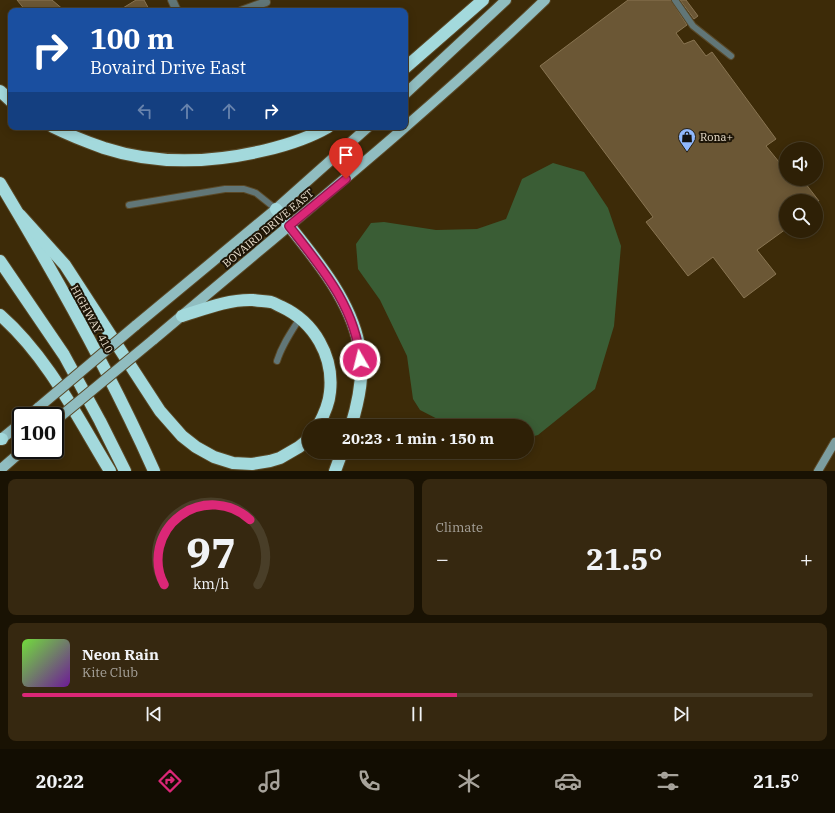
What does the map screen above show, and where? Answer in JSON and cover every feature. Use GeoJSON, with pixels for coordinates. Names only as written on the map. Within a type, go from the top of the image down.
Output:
{"type":"FeatureCollection","features":[{"type":"Feature","properties":{"kind":"highway"},"geometry":{"type":"LineString","coordinates":[[408,65],[483,0]]}},
{"type":"Feature","properties":{"kind":"highway"},"geometry":{"type":"LineString","coordinates":[[0,91],[8,98]]}},
{"type":"Feature","properties":{"kind":"highway"},"geometry":{"type":"LineString","coordinates":[[60,130],[103,148],[128,154],[176,161],[201,161],[228,158],[286,145],[321,130]]}},
{"type":"Feature","properties":{"kind":"highway","name":"HIGHWAY 410"},"geometry":{"type":"LineString","coordinates":[[0,183],[20,215],[96,352],[154,471]]}},
{"type":"Feature","properties":{"kind":"highway"},"geometry":{"type":"LineString","coordinates":[[276,209],[341,297],[355,331],[359,345],[360,381],[357,406],[353,419]]}},
{"type":"Feature","properties":{"kind":"highway"},"geometry":{"type":"LineString","coordinates":[[20,215],[65,266],[160,411],[182,436],[196,447],[214,457],[233,463],[252,464],[270,461],[280,458],[302,445]]}},
{"type":"Feature","properties":{"kind":"highway"},"geometry":{"type":"LineString","coordinates":[[0,261],[64,355],[124,471]]}},
{"type":"Feature","properties":{"kind":"highway"},"geometry":{"type":"LineString","coordinates":[[182,316],[225,303],[251,300],[272,302],[300,318],[305,322],[321,344],[331,375],[330,392],[326,410],[322,419]]}},
{"type":"Feature","properties":{"kind":"highway"},"geometry":{"type":"LineString","coordinates":[[0,315],[21,335],[47,367],[110,471]]}},
{"type":"Feature","properties":{"kind":"highway"},"geometry":{"type":"LineString","coordinates":[[335,471],[339,459]]}},
{"type":"Feature","properties":{"kind":"main road"},"geometry":{"type":"LineString","coordinates":[[408,91],[506,0]]}},
{"type":"Feature","properties":{"kind":"main road","name":"BOVAIRD DRIVE EAST"},"geometry":{"type":"LineString","coordinates":[[408,125],[476,65],[545,0]]}},
{"type":"Feature","properties":{"kind":"main road","name":"BOVAIRD DRIVE EAST"},"geometry":{"type":"LineString","coordinates":[[39,407],[276,209],[365,130]]}},
{"type":"Feature","properties":{"kind":"main road","name":"BOVAIRD DRIVE EAST"},"geometry":{"type":"LineString","coordinates":[[64,414],[402,130]]}},
{"type":"Feature","properties":{"kind":"main road"},"geometry":{"type":"LineString","coordinates":[[1,440],[12,431]]}},
{"type":"Feature","properties":{"kind":"main road"},"geometry":{"type":"LineString","coordinates":[[0,470],[13,459]]}},
{"type":"Feature","properties":{"kind":"street"},"geometry":{"type":"LineString","coordinates":[[249,8],[266,2]]}},
{"type":"Feature","properties":{"kind":"street"},"geometry":{"type":"LineString","coordinates":[[818,471],[835,442]]}},
{"type":"Feature","properties":{"kind":"lane"},"geometry":{"type":"LineString","coordinates":[[675,0],[693,26],[731,56]]}},
{"type":"Feature","properties":{"kind":"lane"},"geometry":{"type":"LineString","coordinates":[[129,205],[225,189],[244,189],[256,193],[276,209]]}},
{"type":"Feature","properties":{"kind":"lane"},"geometry":{"type":"LineString","coordinates":[[277,361],[280,350],[300,318]]}},
{"type":"Feature","properties":{"kind":"green space"},"geometry":{"type":"Polygon","coordinates":[[[553,163],[584,172],[608,208],[621,246],[614,326],[595,389],[538,435],[534,436],[534,419],[437,419],[420,410],[413,399],[407,356],[380,300],[358,269],[356,244],[371,223],[384,222],[436,230],[477,229],[506,219],[522,179],[553,163]]]}},
{"type":"Feature","properties":{"kind":"building"},"geometry":{"type":"Polygon","coordinates":[[[17,0],[52,0],[61,8],[24,8],[17,0]]]}},
{"type":"Feature","properties":{"kind":"building"},"geometry":{"type":"Polygon","coordinates":[[[136,0],[144,0],[148,8],[123,8],[136,0]]]}},
{"type":"Feature","properties":{"kind":"building","name":"Rona+"},"geometry":{"type":"Polygon","coordinates":[[[628,0],[671,0],[687,25],[676,33],[684,44],[694,40],[706,56],[712,52],[776,139],[766,146],[779,162],[779,186],[807,186],[814,194],[779,194],[779,234],[757,250],[776,274],[744,298],[713,257],[688,276],[646,222],[653,217],[540,66],[628,0]]]}},
{"type":"Feature","properties":{"kind":"building"},"geometry":{"type":"Polygon","coordinates":[[[680,0],[686,0],[698,16],[694,19],[680,0]]]}},
{"type":"Feature","properties":{"kind":"place","name":"Rona+"},"geometry":{"type":"Point","coordinates":[687,152]}},
{"type":"Feature","properties":{"kind":"route"},"geometry":{"type":"LineString","coordinates":[[346,179],[289,226],[341,297],[359,345],[360,360]]}}]}
